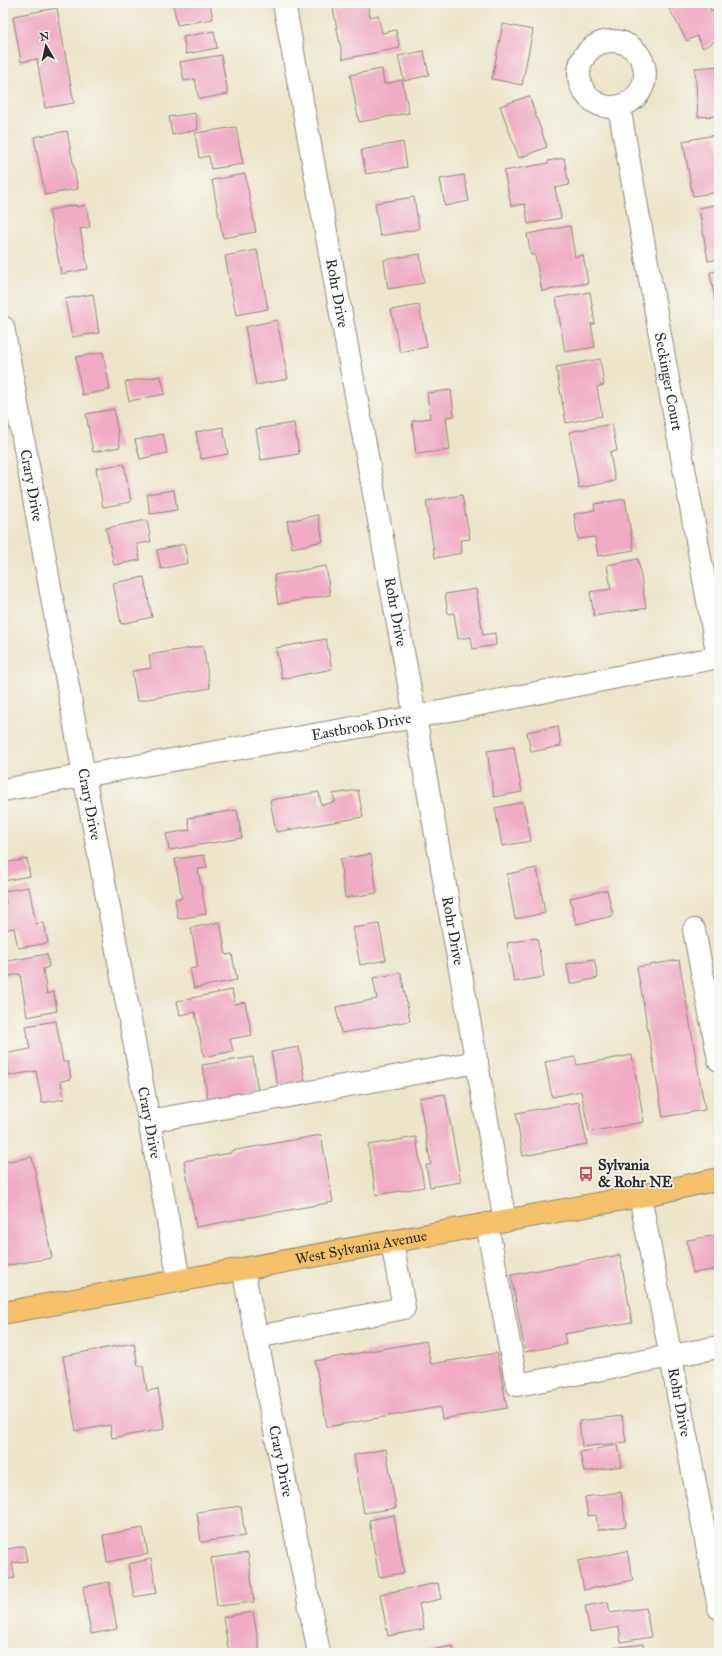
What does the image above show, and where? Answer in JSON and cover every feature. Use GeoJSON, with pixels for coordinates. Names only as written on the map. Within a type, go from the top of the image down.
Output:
{"type":"FeatureCollection","features":[{"type":"Feature","properties":{"kind":"main road","name":"West Sylvania Avenue"},"geometry":{"type":"LineString","coordinates":[[3,1313],[640,1196],[719,1179]]}},
{"type":"Feature","properties":{"kind":"street","name":"Rohr Drive"},"geometry":{"type":"LineString","coordinates":[[284,3],[416,717],[477,1062],[496,1222],[518,1385],[670,1355]]}},
{"type":"Feature","properties":{"kind":"street","name":"Seckinger Court"},"geometry":{"type":"LineString","coordinates":[[619,107],[718,657]]}},
{"type":"Feature","properties":{"kind":"street","name":"Crary Drive"},"geometry":{"type":"LineString","coordinates":[[3,327],[84,775],[179,1280]]}},
{"type":"Feature","properties":{"kind":"street","name":"Eastbrook Drive"},"geometry":{"type":"LineString","coordinates":[[3,790],[416,717],[718,657]]}},
{"type":"Feature","properties":{"kind":"street"},"geometry":{"type":"LineString","coordinates":[[694,930],[719,1060]]}},
{"type":"Feature","properties":{"kind":"street"},"geometry":{"type":"LineString","coordinates":[[149,1121],[477,1062]]}},
{"type":"Feature","properties":{"kind":"street","name":"Rohr Drive"},"geometry":{"type":"LineString","coordinates":[[640,1196],[719,1608]]}},
{"type":"Feature","properties":{"kind":"street"},"geometry":{"type":"LineString","coordinates":[[257,1337],[404,1308],[392,1242]]}},
{"type":"Feature","properties":{"kind":"street","name":"Crary Drive"},"geometry":{"type":"LineString","coordinates":[[243,1269],[319,1653]]}},
{"type":"Feature","properties":{"kind":"street"},"geometry":{"type":"LineString","coordinates":[[670,1355],[719,1347]]}},
{"type":"Feature","properties":{"kind":"building"},"geometry":{"type":"Polygon","coordinates":[[[173,3],[210,3],[213,19],[177,25],[173,3]]]}},
{"type":"Feature","properties":{"kind":"building"},"geometry":{"type":"Polygon","coordinates":[[[367,3],[370,17],[378,15],[382,33],[396,30],[400,48],[343,59],[333,9],[367,3]]]}},
{"type":"Feature","properties":{"kind":"building"},"geometry":{"type":"Polygon","coordinates":[[[666,3],[707,3],[711,11],[719,6],[719,39],[703,48],[697,36],[687,41],[666,3]]]}},
{"type":"Feature","properties":{"kind":"building"},"geometry":{"type":"Polygon","coordinates":[[[57,8],[74,103],[45,108],[37,59],[21,62],[13,16],[57,8]]]}},
{"type":"Feature","properties":{"kind":"building"},"geometry":{"type":"Polygon","coordinates":[[[503,24],[533,30],[522,85],[492,79],[503,24]]]}},
{"type":"Feature","properties":{"kind":"building"},"geometry":{"type":"Polygon","coordinates":[[[214,31],[217,48],[186,54],[183,37],[214,31]]]}},
{"type":"Feature","properties":{"kind":"building"},"geometry":{"type":"Polygon","coordinates":[[[424,51],[429,75],[404,81],[398,56],[424,51]]]}},
{"type":"Feature","properties":{"kind":"building"},"geometry":{"type":"Polygon","coordinates":[[[221,55],[228,94],[199,99],[195,79],[184,81],[180,62],[221,55]]]}},
{"type":"Feature","properties":{"kind":"building"},"geometry":{"type":"Polygon","coordinates":[[[719,66],[719,116],[698,117],[695,68],[719,66]]]}},
{"type":"Feature","properties":{"kind":"building"},"geometry":{"type":"Polygon","coordinates":[[[382,69],[384,84],[402,80],[409,113],[359,122],[350,75],[382,69]]]}},
{"type":"Feature","properties":{"kind":"building"},"geometry":{"type":"Polygon","coordinates":[[[529,96],[547,147],[519,158],[500,106],[529,96]]]}},
{"type":"Feature","properties":{"kind":"building"},"geometry":{"type":"Polygon","coordinates":[[[195,113],[198,130],[172,135],[169,117],[195,113]]]}},
{"type":"Feature","properties":{"kind":"building"},"geometry":{"type":"Polygon","coordinates":[[[236,127],[243,164],[211,169],[209,156],[199,158],[195,133],[236,127]]]}},
{"type":"Feature","properties":{"kind":"building"},"geometry":{"type":"Polygon","coordinates":[[[67,131],[78,189],[45,195],[34,137],[67,131]]]}},
{"type":"Feature","properties":{"kind":"building"},"geometry":{"type":"Polygon","coordinates":[[[715,135],[719,152],[719,192],[693,196],[683,141],[715,135]]]}},
{"type":"Feature","properties":{"kind":"building"},"geometry":{"type":"Polygon","coordinates":[[[403,142],[407,167],[366,174],[361,150],[403,142]]]}},
{"type":"Feature","properties":{"kind":"building"},"geometry":{"type":"Polygon","coordinates":[[[564,158],[569,185],[555,188],[561,218],[528,224],[525,204],[511,206],[504,171],[549,163],[548,161],[564,158]]]}},
{"type":"Feature","properties":{"kind":"building"},"geometry":{"type":"Polygon","coordinates":[[[245,174],[256,232],[223,238],[212,180],[245,174]]]}},
{"type":"Feature","properties":{"kind":"building"},"geometry":{"type":"Polygon","coordinates":[[[464,175],[469,201],[445,206],[440,179],[464,175]]]}},
{"type":"Feature","properties":{"kind":"building"},"geometry":{"type":"Polygon","coordinates":[[[414,197],[419,229],[380,236],[375,203],[414,197]]]}},
{"type":"Feature","properties":{"kind":"building"},"geometry":{"type":"Polygon","coordinates":[[[719,204],[719,259],[708,261],[699,208],[719,204]]]}},
{"type":"Feature","properties":{"kind":"building"},"geometry":{"type":"Polygon","coordinates":[[[76,205],[76,207],[86,205],[90,227],[80,229],[88,269],[61,274],[49,210],[76,205]]]}},
{"type":"Feature","properties":{"kind":"building"},"geometry":{"type":"Polygon","coordinates":[[[570,226],[575,257],[583,255],[588,283],[542,291],[535,255],[531,255],[527,234],[570,226]]]}},
{"type":"Feature","properties":{"kind":"building"},"geometry":{"type":"Polygon","coordinates":[[[257,250],[268,309],[236,315],[225,256],[257,250]]]}},
{"type":"Feature","properties":{"kind":"building"},"geometry":{"type":"Polygon","coordinates":[[[420,254],[424,283],[388,289],[384,260],[420,254]]]}},
{"type":"Feature","properties":{"kind":"building"},"geometry":{"type":"Polygon","coordinates":[[[719,271],[719,318],[718,318],[710,272],[719,271]]]}},
{"type":"Feature","properties":{"kind":"building"},"geometry":{"type":"Polygon","coordinates":[[[590,292],[595,324],[591,324],[595,347],[565,352],[556,298],[590,292]]]}},
{"type":"Feature","properties":{"kind":"building"},"geometry":{"type":"Polygon","coordinates":[[[93,294],[99,333],[72,337],[65,299],[93,294]]]}},
{"type":"Feature","properties":{"kind":"building"},"geometry":{"type":"Polygon","coordinates":[[[419,305],[427,347],[400,352],[391,310],[419,305]]]}},
{"type":"Feature","properties":{"kind":"building"},"geometry":{"type":"Polygon","coordinates":[[[277,320],[288,379],[256,385],[245,327],[277,320]]]}},
{"type":"Feature","properties":{"kind":"building"},"geometry":{"type":"Polygon","coordinates":[[[103,352],[110,390],[82,395],[76,357],[103,352]]]}},
{"type":"Feature","properties":{"kind":"building"},"geometry":{"type":"Polygon","coordinates":[[[600,359],[604,385],[597,387],[602,416],[566,423],[556,367],[600,359]]]}},
{"type":"Feature","properties":{"kind":"building"},"geometry":{"type":"Polygon","coordinates":[[[161,376],[165,394],[129,401],[125,382],[161,376]]]}},
{"type":"Feature","properties":{"kind":"building"},"geometry":{"type":"Polygon","coordinates":[[[451,390],[454,416],[446,417],[450,450],[416,454],[412,421],[430,418],[427,393],[451,390]]]}},
{"type":"Feature","properties":{"kind":"building"},"geometry":{"type":"Polygon","coordinates":[[[114,409],[120,447],[93,452],[86,414],[114,409]]]}},
{"type":"Feature","properties":{"kind":"building"},"geometry":{"type":"Polygon","coordinates":[[[294,423],[299,454],[261,460],[256,429],[294,423]]]}},
{"type":"Feature","properties":{"kind":"building"},"geometry":{"type":"Polygon","coordinates":[[[612,424],[617,451],[610,452],[615,481],[579,488],[569,432],[612,424]]]}},
{"type":"Feature","properties":{"kind":"building"},"geometry":{"type":"Polygon","coordinates":[[[223,427],[228,454],[201,459],[196,432],[223,427]]]}},
{"type":"Feature","properties":{"kind":"building"},"geometry":{"type":"Polygon","coordinates":[[[163,434],[167,453],[140,459],[135,440],[163,434]]]}},
{"type":"Feature","properties":{"kind":"building"},"geometry":{"type":"Polygon","coordinates":[[[124,464],[131,502],[103,507],[96,468],[124,464]]]}},
{"type":"Feature","properties":{"kind":"building"},"geometry":{"type":"Polygon","coordinates":[[[174,490],[177,510],[150,514],[147,494],[174,490]]]}},
{"type":"Feature","properties":{"kind":"building"},"geometry":{"type":"Polygon","coordinates":[[[462,495],[470,539],[460,540],[462,553],[435,558],[426,501],[462,495]]]}},
{"type":"Feature","properties":{"kind":"building"},"geometry":{"type":"Polygon","coordinates":[[[625,499],[634,550],[598,556],[595,537],[578,539],[574,514],[595,510],[594,504],[625,499]]]}},
{"type":"Feature","properties":{"kind":"building"},"geometry":{"type":"Polygon","coordinates":[[[318,515],[323,541],[292,548],[287,521],[318,515]]]}},
{"type":"Feature","properties":{"kind":"building"},"geometry":{"type":"Polygon","coordinates":[[[147,520],[151,542],[137,544],[140,560],[114,565],[106,528],[147,520]]]}},
{"type":"Feature","properties":{"kind":"building"},"geometry":{"type":"Polygon","coordinates":[[[184,544],[188,563],[161,569],[157,550],[184,544]]]}},
{"type":"Feature","properties":{"kind":"building"},"geometry":{"type":"Polygon","coordinates":[[[638,559],[646,608],[594,616],[590,592],[611,589],[607,565],[638,559]]]}},
{"type":"Feature","properties":{"kind":"building"},"geometry":{"type":"Polygon","coordinates":[[[326,566],[330,595],[278,604],[274,575],[326,566]]]}},
{"type":"Feature","properties":{"kind":"building"},"geometry":{"type":"Polygon","coordinates":[[[144,577],[152,617],[121,624],[113,583],[144,577]]]}},
{"type":"Feature","properties":{"kind":"building"},"geometry":{"type":"Polygon","coordinates":[[[476,589],[483,635],[495,633],[496,645],[473,649],[471,637],[458,639],[454,613],[448,614],[445,594],[476,589]]]}},
{"type":"Feature","properties":{"kind":"building"},"geometry":{"type":"Polygon","coordinates":[[[326,639],[332,669],[282,679],[276,648],[326,639]]]}},
{"type":"Feature","properties":{"kind":"building"},"geometry":{"type":"Polygon","coordinates":[[[203,646],[210,688],[137,701],[132,671],[151,668],[149,655],[203,646]]]}},
{"type":"Feature","properties":{"kind":"building"},"geometry":{"type":"Polygon","coordinates":[[[558,726],[561,746],[531,752],[527,732],[558,726]]]}},
{"type":"Feature","properties":{"kind":"building"},"geometry":{"type":"Polygon","coordinates":[[[514,747],[522,792],[494,797],[487,751],[514,747]]]}},
{"type":"Feature","properties":{"kind":"building"},"geometry":{"type":"Polygon","coordinates":[[[358,790],[363,817],[276,832],[270,800],[319,792],[321,805],[335,802],[333,794],[358,790]]]}},
{"type":"Feature","properties":{"kind":"building"},"geometry":{"type":"Polygon","coordinates":[[[523,802],[531,841],[502,846],[495,808],[523,802]]]}},
{"type":"Feature","properties":{"kind":"building"},"geometry":{"type":"Polygon","coordinates":[[[237,810],[242,838],[169,850],[166,834],[190,830],[188,818],[237,810]]]}},
{"type":"Feature","properties":{"kind":"building"},"geometry":{"type":"Polygon","coordinates":[[[371,854],[377,893],[345,898],[340,859],[371,854]]]}},
{"type":"Feature","properties":{"kind":"building"},"geometry":{"type":"Polygon","coordinates":[[[204,855],[207,868],[198,869],[206,914],[178,919],[175,899],[182,898],[175,859],[204,855]]]}},
{"type":"Feature","properties":{"kind":"building"},"geometry":{"type":"Polygon","coordinates":[[[27,859],[30,876],[3,881],[3,863],[27,859]]]}},
{"type":"Feature","properties":{"kind":"building"},"geometry":{"type":"Polygon","coordinates":[[[537,868],[545,913],[515,919],[507,874],[537,868]]]}},
{"type":"Feature","properties":{"kind":"building"},"geometry":{"type":"Polygon","coordinates":[[[29,887],[36,924],[44,923],[48,943],[18,948],[14,928],[4,930],[3,905],[6,904],[4,891],[29,887]]]}},
{"type":"Feature","properties":{"kind":"building"},"geometry":{"type":"Polygon","coordinates":[[[607,890],[613,916],[576,924],[570,898],[607,890]]]}},
{"type":"Feature","properties":{"kind":"building"},"geometry":{"type":"Polygon","coordinates":[[[220,922],[226,955],[232,954],[237,980],[194,988],[190,969],[198,967],[191,928],[220,922]]]}},
{"type":"Feature","properties":{"kind":"building"},"geometry":{"type":"Polygon","coordinates":[[[379,924],[386,960],[360,965],[353,928],[379,924]]]}},
{"type":"Feature","properties":{"kind":"building"},"geometry":{"type":"Polygon","coordinates":[[[537,938],[544,977],[514,982],[507,943],[537,938]]]}},
{"type":"Feature","properties":{"kind":"building"},"geometry":{"type":"Polygon","coordinates":[[[47,954],[49,967],[43,969],[47,994],[54,992],[57,1011],[27,1017],[20,974],[3,977],[3,962],[47,954]]]}},
{"type":"Feature","properties":{"kind":"building"},"geometry":{"type":"Polygon","coordinates":[[[594,959],[598,978],[570,984],[567,964],[594,959]]]}},
{"type":"Feature","properties":{"kind":"building"},"geometry":{"type":"Polygon","coordinates":[[[679,960],[705,1110],[663,1117],[637,967],[679,960]]]}},
{"type":"Feature","properties":{"kind":"building"},"geometry":{"type":"Polygon","coordinates":[[[401,973],[410,1021],[341,1033],[336,1007],[377,999],[373,978],[401,973]]]}},
{"type":"Feature","properties":{"kind":"building"},"geometry":{"type":"Polygon","coordinates":[[[232,990],[235,1004],[245,1002],[252,1035],[230,1039],[233,1051],[204,1057],[195,1012],[180,1015],[177,1001],[232,990]]]}},
{"type":"Feature","properties":{"kind":"building"},"geometry":{"type":"Polygon","coordinates":[[[56,1021],[63,1062],[68,1062],[71,1079],[61,1081],[64,1099],[42,1103],[36,1071],[8,1076],[5,1054],[30,1049],[26,1026],[56,1021]]]}},
{"type":"Feature","properties":{"kind":"building"},"geometry":{"type":"Polygon","coordinates":[[[299,1047],[305,1082],[278,1087],[271,1052],[299,1047]]]}},
{"type":"Feature","properties":{"kind":"building"},"geometry":{"type":"Polygon","coordinates":[[[632,1055],[644,1122],[589,1132],[581,1091],[552,1097],[545,1062],[575,1057],[577,1065],[632,1055]]]}},
{"type":"Feature","properties":{"kind":"building"},"geometry":{"type":"Polygon","coordinates":[[[253,1057],[258,1092],[208,1100],[202,1065],[253,1057]]]}},
{"type":"Feature","properties":{"kind":"building"},"geometry":{"type":"Polygon","coordinates":[[[445,1094],[461,1182],[430,1187],[426,1165],[431,1165],[419,1098],[445,1094]]]}},
{"type":"Feature","properties":{"kind":"building"},"geometry":{"type":"Polygon","coordinates":[[[579,1102],[587,1144],[523,1156],[516,1113],[579,1102]]]}},
{"type":"Feature","properties":{"kind":"building"},"geometry":{"type":"Polygon","coordinates":[[[321,1135],[333,1202],[196,1227],[184,1161],[321,1135]]]}},
{"type":"Feature","properties":{"kind":"building"},"geometry":{"type":"Polygon","coordinates":[[[416,1137],[424,1187],[376,1195],[368,1145],[416,1137]]]}},
{"type":"Feature","properties":{"kind":"building"},"geometry":{"type":"Polygon","coordinates":[[[32,1157],[52,1258],[3,1266],[3,1162],[32,1157]]]}},
{"type":"Feature","properties":{"kind":"building"},"geometry":{"type":"Polygon","coordinates":[[[719,1235],[719,1269],[693,1273],[687,1240],[719,1235]]]}},
{"type":"Feature","properties":{"kind":"building"},"geometry":{"type":"Polygon","coordinates":[[[620,1255],[632,1322],[564,1334],[566,1344],[525,1352],[511,1275],[620,1255]]]}},
{"type":"Feature","properties":{"kind":"building"},"geometry":{"type":"Polygon","coordinates":[[[426,1341],[431,1364],[497,1353],[507,1408],[442,1419],[440,1407],[327,1427],[315,1361],[426,1341]]]}},
{"type":"Feature","properties":{"kind":"building"},"geometry":{"type":"Polygon","coordinates":[[[134,1343],[138,1366],[143,1366],[147,1391],[158,1389],[165,1429],[112,1438],[110,1425],[76,1431],[63,1356],[134,1343]]]}},
{"type":"Feature","properties":{"kind":"building"},"geometry":{"type":"Polygon","coordinates":[[[622,1416],[626,1442],[582,1447],[579,1421],[622,1416]]]}},
{"type":"Feature","properties":{"kind":"building"},"geometry":{"type":"Polygon","coordinates":[[[618,1445],[622,1466],[584,1472],[580,1452],[618,1445]]]}},
{"type":"Feature","properties":{"kind":"building"},"geometry":{"type":"Polygon","coordinates":[[[386,1449],[396,1508],[364,1513],[354,1455],[386,1449]]]}},
{"type":"Feature","properties":{"kind":"building"},"geometry":{"type":"Polygon","coordinates":[[[621,1492],[626,1526],[598,1530],[596,1515],[588,1516],[585,1497],[621,1492]]]}},
{"type":"Feature","properties":{"kind":"building"},"geometry":{"type":"Polygon","coordinates":[[[241,1506],[245,1536],[201,1542],[197,1512],[241,1506]]]}},
{"type":"Feature","properties":{"kind":"building"},"geometry":{"type":"Polygon","coordinates":[[[394,1515],[404,1573],[379,1577],[369,1520],[394,1515]]]}},
{"type":"Feature","properties":{"kind":"building"},"geometry":{"type":"Polygon","coordinates":[[[143,1528],[148,1554],[107,1562],[103,1535],[143,1528]]]}},
{"type":"Feature","properties":{"kind":"building"},"geometry":{"type":"Polygon","coordinates":[[[24,1546],[27,1561],[12,1563],[15,1578],[3,1580],[3,1550],[24,1546]]]}},
{"type":"Feature","properties":{"kind":"building"},"geometry":{"type":"Polygon","coordinates":[[[627,1551],[633,1580],[584,1590],[578,1561],[627,1551]]]}},
{"type":"Feature","properties":{"kind":"building"},"geometry":{"type":"Polygon","coordinates":[[[248,1553],[254,1602],[217,1606],[211,1558],[248,1553]]]}},
{"type":"Feature","properties":{"kind":"building"},"geometry":{"type":"Polygon","coordinates":[[[151,1559],[157,1593],[134,1597],[128,1564],[151,1559]]]}},
{"type":"Feature","properties":{"kind":"building"},"geometry":{"type":"Polygon","coordinates":[[[109,1582],[117,1629],[91,1634],[83,1587],[109,1582]]]}},
{"type":"Feature","properties":{"kind":"building"},"geometry":{"type":"Polygon","coordinates":[[[438,1583],[441,1599],[419,1604],[424,1629],[388,1636],[380,1594],[438,1583]]]}},
{"type":"Feature","properties":{"kind":"building"},"geometry":{"type":"Polygon","coordinates":[[[608,1602],[610,1613],[646,1608],[651,1637],[621,1642],[619,1627],[590,1632],[585,1606],[608,1602]]]}},
{"type":"Feature","properties":{"kind":"building"},"geometry":{"type":"Polygon","coordinates":[[[253,1612],[260,1653],[229,1653],[223,1617],[253,1612]]]}},
{"type":"Feature","properties":{"kind":"building"},"geometry":{"type":"Polygon","coordinates":[[[643,1644],[644,1653],[614,1653],[613,1648],[643,1644]]]}},
{"type":"Feature","properties":{"kind":"building"},"geometry":{"type":"Polygon","coordinates":[[[453,1646],[454,1653],[421,1653],[421,1652],[453,1646]]]}},
{"type":"Feature","properties":{"kind":"place","name":"Sylvania & Rohr NE"},"geometry":{"type":"Point","coordinates":[586,1174]}}]}
